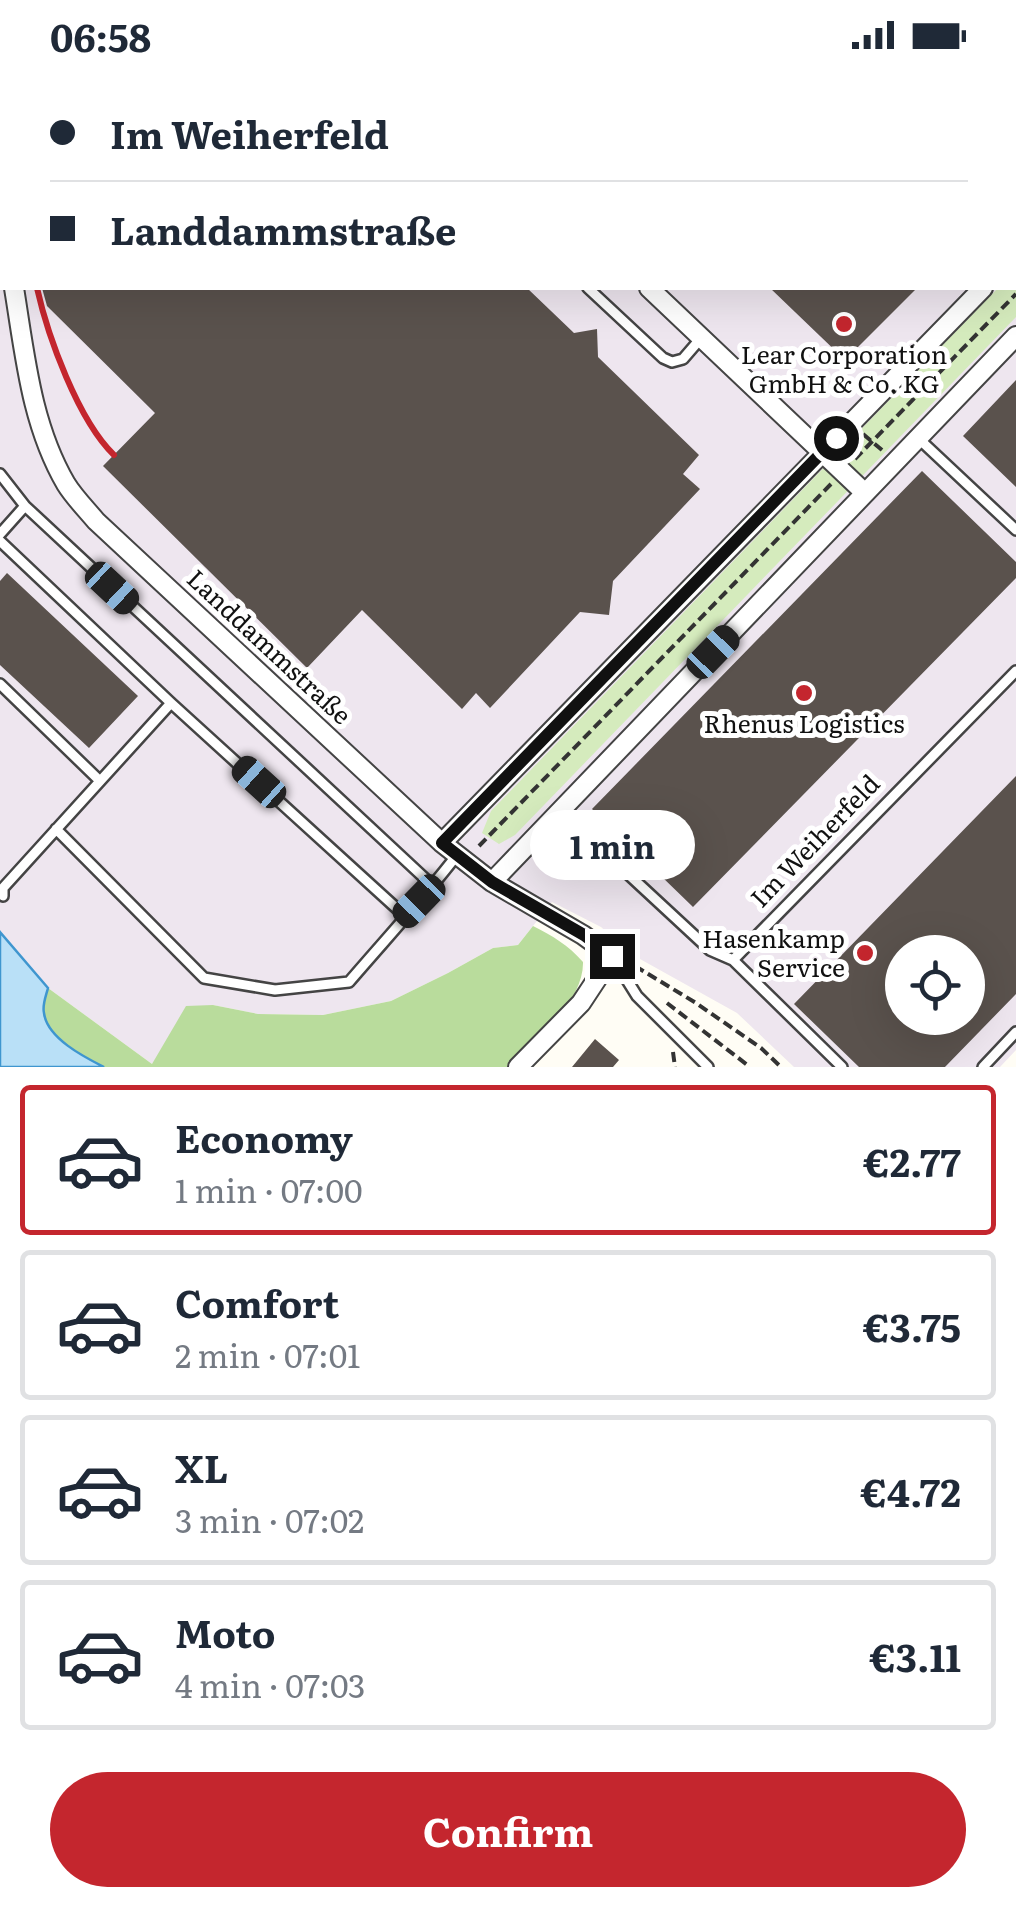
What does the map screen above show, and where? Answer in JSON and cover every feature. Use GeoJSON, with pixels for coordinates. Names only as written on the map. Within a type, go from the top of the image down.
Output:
{"type":"FeatureCollection","features":[{"type":"Feature","properties":{"kind":"street","name":"Landdammstraße"},"geometry":{"type":"LineString","coordinates":[[14,290],[32,398],[44,440],[67,486],[96,521],[450,849],[492,882],[584,935],[612,956]]}},
{"type":"Feature","properties":{"kind":"street"},"geometry":{"type":"LineString","coordinates":[[652,290],[865,493]]}},
{"type":"Feature","properties":{"kind":"street"},"geometry":{"type":"LineString","coordinates":[[450,849],[822,452],[981,290]]}},
{"type":"Feature","properties":{"kind":"street"},"geometry":{"type":"LineString","coordinates":[[492,882],[1016,336]]}},
{"type":"Feature","properties":{"kind":"street"},"geometry":{"type":"LineString","coordinates":[[518,1067],[581,1003],[612,956]]}},
{"type":"Feature","properties":{"kind":"lane"},"geometry":{"type":"LineString","coordinates":[[590,290],[672,362],[683,358],[702,337]]}},
{"type":"Feature","properties":{"kind":"lane"},"geometry":{"type":"LineString","coordinates":[[918,438],[1016,530]]}},
{"type":"Feature","properties":{"kind":"lane"},"geometry":{"type":"LineString","coordinates":[[0,474],[25,506],[433,886]]}},
{"type":"Feature","properties":{"kind":"lane"},"geometry":{"type":"LineString","coordinates":[[25,506],[0,537],[171,703],[405,916]]}},
{"type":"Feature","properties":{"kind":"lane","name":"Im Weiherfeld"},"geometry":{"type":"LineString","coordinates":[[733,960],[1016,671]]}},
{"type":"Feature","properties":{"kind":"lane"},"geometry":{"type":"LineString","coordinates":[[0,684],[100,781]]}},
{"type":"Feature","properties":{"kind":"lane"},"geometry":{"type":"LineString","coordinates":[[2,890],[171,703]]}},
{"type":"Feature","properties":{"kind":"lane"},"geometry":{"type":"LineString","coordinates":[[560,811],[710,950],[733,960],[842,1067]]}},
{"type":"Feature","properties":{"kind":"lane"},"geometry":{"type":"LineString","coordinates":[[56,829],[204,978],[275,990],[349,982],[433,886],[450,849]]}},
{"type":"Feature","properties":{"kind":"lane"},"geometry":{"type":"LineString","coordinates":[[612,956],[637,996],[708,1067]]}},
{"type":"Feature","properties":{"kind":"lane"},"geometry":{"type":"LineString","coordinates":[[982,1067],[1016,1032]]}},
{"type":"Feature","properties":{"kind":"path"},"geometry":{"type":"LineString","coordinates":[[850,465],[1016,294]]}},
{"type":"Feature","properties":{"kind":"path"},"geometry":{"type":"LineString","coordinates":[[859,431],[886,452]]}},
{"type":"Feature","properties":{"kind":"path"},"geometry":{"type":"LineString","coordinates":[[488,837],[832,483]]}},
{"type":"Feature","properties":{"kind":"path"},"geometry":{"type":"LineString","coordinates":[[612,956],[646,971],[696,1003],[761,1048],[781,1067]]}},
{"type":"Feature","properties":{"kind":"path"},"geometry":{"type":"LineString","coordinates":[[668,1004],[750,1067]]}},
{"type":"Feature","properties":{"kind":"shaded area"},"geometry":{"type":"Polygon","coordinates":[[[0,290],[1016,290],[1016,1050],[1000,1067],[794,1067],[737,1013],[631,954],[601,927],[552,902],[518,945],[493,948],[391,1001],[323,1015],[258,1014],[213,1005],[152,1064],[48,988],[0,932],[0,290]]]}},
{"type":"Feature","properties":{"kind":"green space"},"geometry":{"type":"Polygon","coordinates":[[[996,290],[1016,290],[1016,317],[515,835],[499,844],[482,833],[491,811],[996,290]]]}},
{"type":"Feature","properties":{"kind":"green space"},"geometry":{"type":"Polygon","coordinates":[[[533,926],[560,941],[583,962],[581,977],[557,1019],[511,1067],[104,1067],[59,1038],[44,1013],[48,988],[152,1064],[186,1006],[213,1005],[258,1014],[323,1015],[391,1001],[493,948],[518,945],[533,926]]]}},
{"type":"Feature","properties":{"kind":"water"},"geometry":{"type":"Polygon","coordinates":[[[0,932],[48,988],[44,1010],[52,1031],[68,1046],[104,1067],[0,1067],[0,932]]]}},
{"type":"Feature","properties":{"kind":"building"},"geometry":{"type":"Polygon","coordinates":[[[43,290],[529,290],[574,333],[597,329],[598,357],[699,455],[683,474],[700,489],[613,581],[609,615],[580,612],[490,708],[476,693],[462,709],[362,610],[307,668],[103,466],[155,413],[47,306],[43,290]]]}},
{"type":"Feature","properties":{"kind":"building","name":"Lear Corporation GmbH & Co. KG"},"geometry":{"type":"Polygon","coordinates":[[[772,290],[915,290],[845,360],[772,290]]]}},
{"type":"Feature","properties":{"kind":"building"},"geometry":{"type":"Polygon","coordinates":[[[1016,380],[1016,487],[963,436],[1016,380]]]}},
{"type":"Feature","properties":{"kind":"building","name":"Rhenus Logistics"},"geometry":{"type":"Polygon","coordinates":[[[922,471],[1016,562],[1016,578],[693,907],[592,809],[922,471]]]}},
{"type":"Feature","properties":{"kind":"building"},"geometry":{"type":"Polygon","coordinates":[[[7,573],[138,696],[89,748],[0,665],[0,581],[7,573]]]}},
{"type":"Feature","properties":{"kind":"building"},"geometry":{"type":"Polygon","coordinates":[[[1016,776],[1016,994],[985,1026],[985,935],[885,935],[885,1035],[976,1035],[945,1067],[859,1067],[794,1004],[1016,776]]]}},
{"type":"Feature","properties":{"kind":"building"},"geometry":{"type":"Polygon","coordinates":[[[595,1039],[619,1060],[613,1067],[572,1067],[595,1039]]]}},
{"type":"Feature","properties":{"kind":"railway"},"geometry":{"type":"LineString","coordinates":[[38,290],[66,377],[88,421],[114,455]]}},
{"type":"Feature","properties":{"kind":"place","name":"Lear Corporation GmbH & Co. KG"},"geometry":{"type":"Point","coordinates":[844,324]}},
{"type":"Feature","properties":{"kind":"place","name":"Rhenus Logistics"},"geometry":{"type":"Point","coordinates":[804,693]}},
{"type":"Feature","properties":{"kind":"place","name":"Hasenkamp Service"},"geometry":{"type":"Point","coordinates":[865,953]}},
{"type":"Feature","properties":{"kind":"route"},"geometry":{"type":"LineString","coordinates":[[612,956],[584,935],[492,882],[442,843],[836,438]]}}]}
